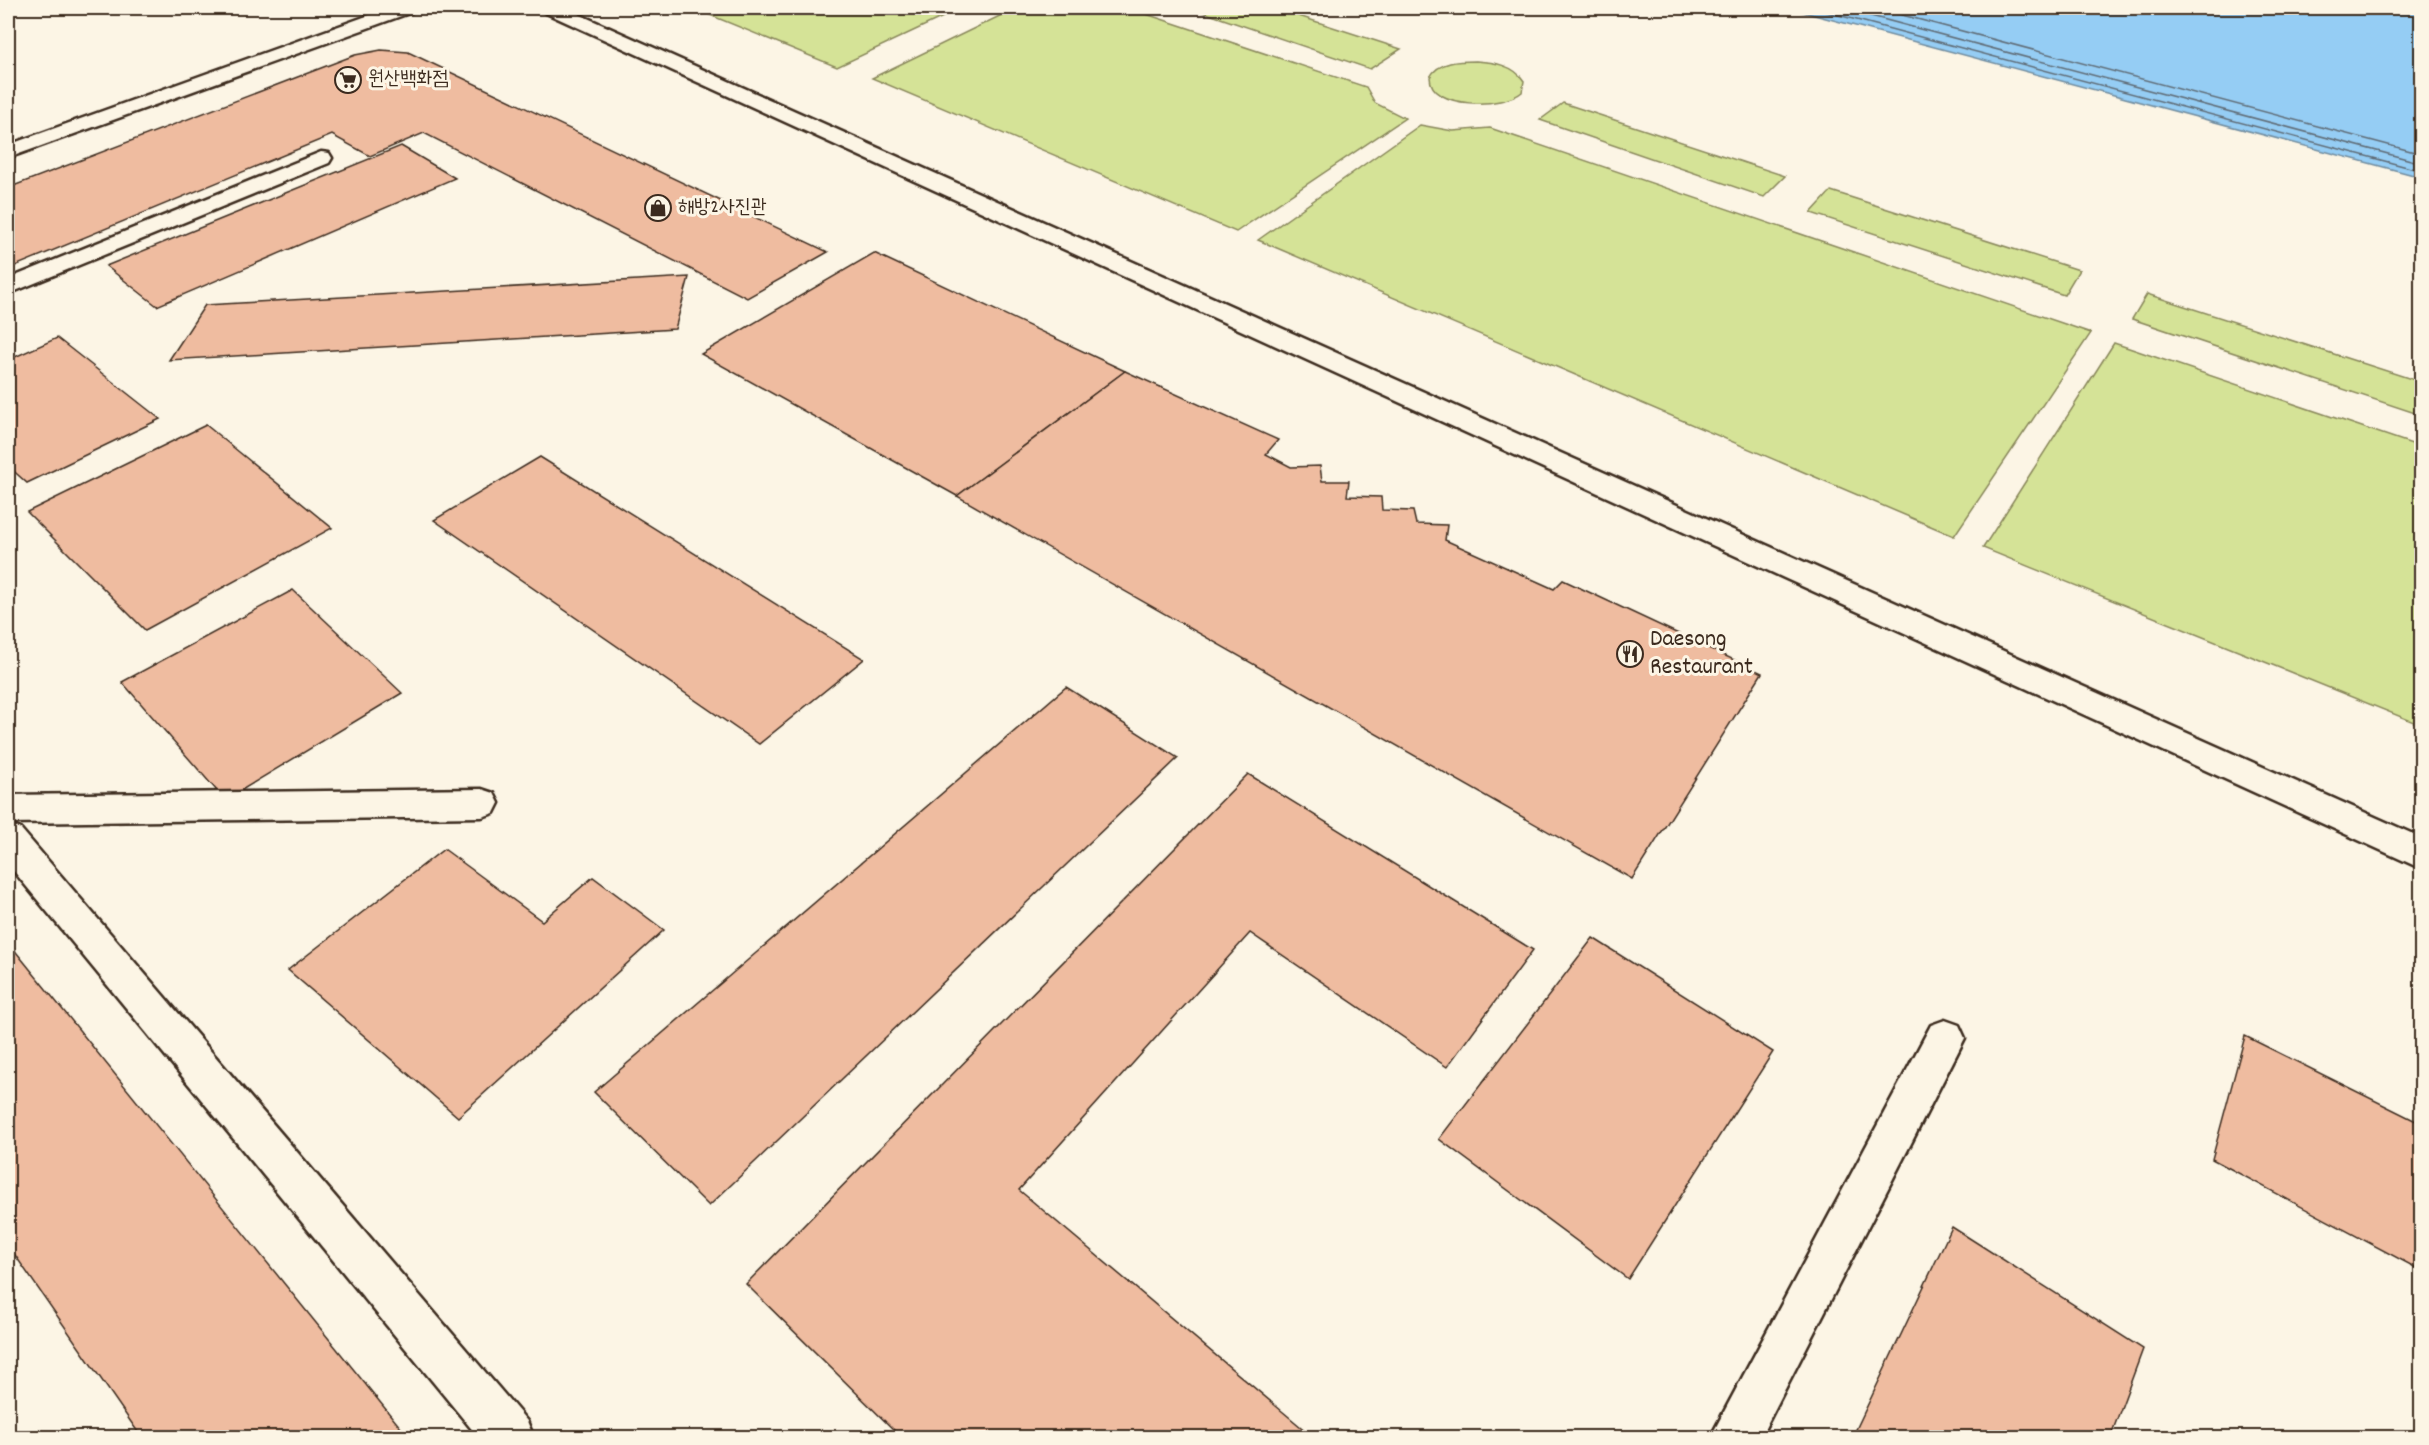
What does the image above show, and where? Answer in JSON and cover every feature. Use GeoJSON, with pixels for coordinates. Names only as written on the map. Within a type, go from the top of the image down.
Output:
{"type":"FeatureCollection","features":[{"type":"Feature","properties":{"kind":"main road"},"geometry":{"type":"LineString","coordinates":[[8,152],[405,8]]}},
{"type":"Feature","properties":{"kind":"main road"},"geometry":{"type":"LineString","coordinates":[[551,8],[2421,854]]}},
{"type":"Feature","properties":{"kind":"main road"},"geometry":{"type":"LineString","coordinates":[[8,287],[321,158]]}},
{"type":"Feature","properties":{"kind":"main road"},"geometry":{"type":"LineString","coordinates":[[8,809],[482,803]]}},
{"type":"Feature","properties":{"kind":"main road"},"geometry":{"type":"LineString","coordinates":[[8,839],[510,1437]]}},
{"type":"Feature","properties":{"kind":"main road"},"geometry":{"type":"LineString","coordinates":[[1734,1437],[1945,1038]]}},
{"type":"Feature","properties":{"kind":"green space"},"geometry":{"type":"Polygon","coordinates":[[[693,8],[962,8],[837,67],[693,8]]]}},
{"type":"Feature","properties":{"kind":"green space"},"geometry":{"type":"Polygon","coordinates":[[[1016,8],[1128,8],[1366,87],[1375,103],[1405,118],[1236,232],[872,78],[1016,8]]]}},
{"type":"Feature","properties":{"kind":"green space"},"geometry":{"type":"Polygon","coordinates":[[[1191,8],[1274,8],[1401,49],[1370,69],[1191,8]]]}},
{"type":"Feature","properties":{"kind":"green space"},"geometry":{"type":"Polygon","coordinates":[[[1476,61],[1496,64],[1515,71],[1524,81],[1522,92],[1500,101],[1469,103],[1442,96],[1433,88],[1430,77],[1439,68],[1456,62],[1476,61]]]}},
{"type":"Feature","properties":{"kind":"green space"},"geometry":{"type":"Polygon","coordinates":[[[1563,103],[1785,176],[1764,197],[1540,120],[1563,103]]]}},
{"type":"Feature","properties":{"kind":"green space"},"geometry":{"type":"Polygon","coordinates":[[[1420,125],[1453,131],[1490,128],[2091,333],[1954,536],[1258,240],[1420,125]]]}},
{"type":"Feature","properties":{"kind":"green space"},"geometry":{"type":"Polygon","coordinates":[[[1831,191],[2079,270],[2064,295],[1811,213],[1831,191]]]}},
{"type":"Feature","properties":{"kind":"green space"},"geometry":{"type":"Polygon","coordinates":[[[2147,294],[2421,382],[2421,415],[2132,319],[2147,294]]]}},
{"type":"Feature","properties":{"kind":"green space"},"geometry":{"type":"Polygon","coordinates":[[[2114,343],[2421,447],[2421,725],[1983,548],[2114,343]]]}},
{"type":"Feature","properties":{"kind":"water"},"geometry":{"type":"Polygon","coordinates":[[[1788,8],[2421,8],[2421,177],[1788,8]]]}},
{"type":"Feature","properties":{"kind":"building"},"geometry":{"type":"Polygon","coordinates":[[[381,50],[408,52],[828,252],[747,298],[424,133],[370,156],[332,135],[8,269],[8,188],[355,55],[381,50]]]}},
{"type":"Feature","properties":{"kind":"building"},"geometry":{"type":"Polygon","coordinates":[[[401,146],[455,178],[157,306],[106,266],[401,146]]]}},
{"type":"Feature","properties":{"kind":"building"},"geometry":{"type":"Polygon","coordinates":[[[874,253],[1125,371],[957,496],[701,354],[874,253]]]}},
{"type":"Feature","properties":{"kind":"building"},"geometry":{"type":"Polygon","coordinates":[[[689,277],[675,329],[169,360],[205,305],[689,277]]]}},
{"type":"Feature","properties":{"kind":"building"},"geometry":{"type":"Polygon","coordinates":[[[57,338],[160,419],[27,483],[8,466],[8,360],[57,338]]]}},
{"type":"Feature","properties":{"kind":"building"},"geometry":{"type":"Polygon","coordinates":[[[1125,371],[1278,440],[1266,454],[1291,467],[1320,466],[1322,481],[1349,481],[1347,496],[1381,497],[1382,510],[1413,511],[1416,524],[1447,525],[1445,540],[1554,589],[1563,580],[1762,673],[1632,879],[957,496],[1125,371]]]}},
{"type":"Feature","properties":{"kind":"building"},"geometry":{"type":"Polygon","coordinates":[[[206,425],[332,528],[145,630],[27,512],[206,425]]]}},
{"type":"Feature","properties":{"kind":"building"},"geometry":{"type":"Polygon","coordinates":[[[540,457],[864,659],[759,744],[434,520],[540,457]]]}},
{"type":"Feature","properties":{"kind":"building"},"geometry":{"type":"Polygon","coordinates":[[[293,590],[402,693],[225,800],[122,682],[293,590]]]}},
{"type":"Feature","properties":{"kind":"building"},"geometry":{"type":"Polygon","coordinates":[[[1066,687],[1178,758],[709,1206],[594,1092],[1066,687]]]}},
{"type":"Feature","properties":{"kind":"building"},"geometry":{"type":"Polygon","coordinates":[[[1248,774],[1533,950],[1447,1067],[1250,933],[1019,1190],[1314,1438],[902,1438],[746,1284],[1248,774]]]}},
{"type":"Feature","properties":{"kind":"building"},"geometry":{"type":"Polygon","coordinates":[[[444,849],[542,921],[593,877],[664,930],[458,1117],[288,970],[444,849]]]}},
{"type":"Feature","properties":{"kind":"building"},"geometry":{"type":"Polygon","coordinates":[[[1593,938],[1773,1052],[1628,1279],[1439,1139],[1593,938]]]}},
{"type":"Feature","properties":{"kind":"building"},"geometry":{"type":"Polygon","coordinates":[[[8,942],[409,1438],[142,1438],[8,1245],[8,942]]]}},
{"type":"Feature","properties":{"kind":"building"},"geometry":{"type":"Polygon","coordinates":[[[2245,1036],[2422,1124],[2422,1271],[2212,1159],[2245,1036]]]}},
{"type":"Feature","properties":{"kind":"building"},"geometry":{"type":"Polygon","coordinates":[[[1952,1227],[2143,1349],[2110,1438],[1852,1438],[1952,1227]]]}},
{"type":"Feature","properties":{"kind":"place","name":"원산백화점"},"geometry":{"type":"Point","coordinates":[348,80]}},
{"type":"Feature","properties":{"kind":"place","name":"해방2사진관"},"geometry":{"type":"Point","coordinates":[658,208]}},
{"type":"Feature","properties":{"kind":"place","name":"Daesong Restaurant"},"geometry":{"type":"Point","coordinates":[1630,654]}}]}
